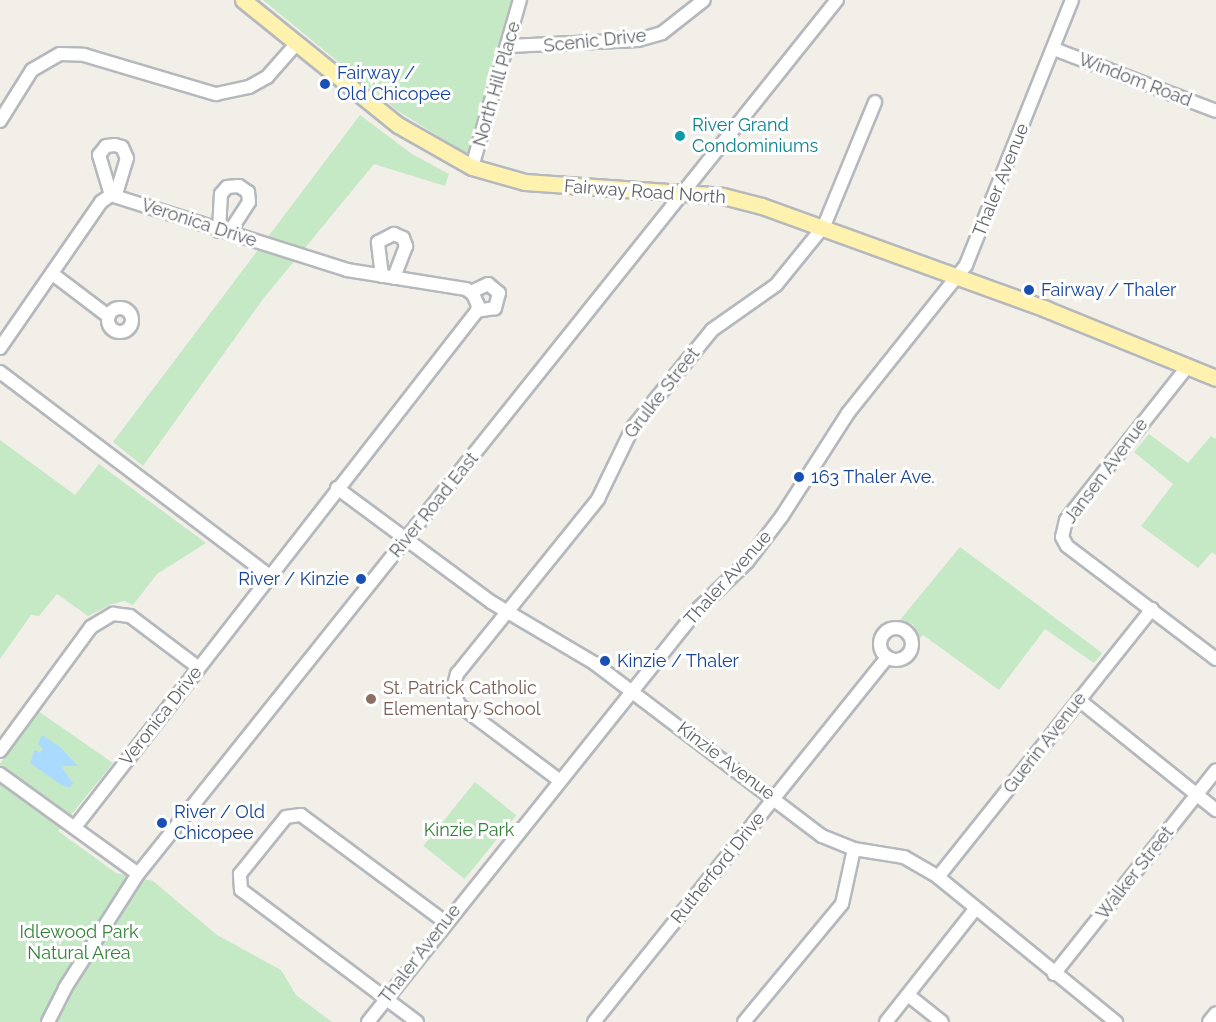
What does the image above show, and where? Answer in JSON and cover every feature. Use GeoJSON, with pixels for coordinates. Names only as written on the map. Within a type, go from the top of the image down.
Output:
{"type":"FeatureCollection","features":[{"type":"Feature","properties":{"kind":"main road","name":"Fairway Road North"},"geometry":{"type":"LineString","coordinates":[[243,0],[398,125],[472,167],[525,182],[683,195],[723,196],[824,226],[1216,378]]}},
{"type":"Feature","properties":{"kind":"street","name":"North Hill Place"},"geometry":{"type":"LineString","coordinates":[[472,167],[509,46],[520,0]]}},
{"type":"Feature","properties":{"kind":"street","name":"Scenic Drive"},"geometry":{"type":"LineString","coordinates":[[509,46],[638,40],[662,33],[705,0]]}},
{"type":"Feature","properties":{"kind":"street","name":"River Road East"},"geometry":{"type":"LineString","coordinates":[[48,1022],[65,988],[138,874],[837,0]]}},
{"type":"Feature","properties":{"kind":"street","name":"Thaler Avenue"},"geometry":{"type":"LineString","coordinates":[[368,1022],[444,922],[699,609],[747,562],[782,516],[848,413],[970,259],[1072,0]]}},
{"type":"Feature","properties":{"kind":"street"},"geometry":{"type":"LineString","coordinates":[[0,121],[32,70],[60,54],[84,55],[216,94],[249,87],[267,77],[297,43]]}},
{"type":"Feature","properties":{"kind":"street","name":"Windom Road"},"geometry":{"type":"LineString","coordinates":[[1054,49],[1216,111]]}},
{"type":"Feature","properties":{"kind":"street","name":"Grulke Street"},"geometry":{"type":"LineString","coordinates":[[559,780],[464,711],[455,698],[457,674],[598,499],[633,427],[704,339],[731,314],[776,285],[824,226],[875,102]]}},
{"type":"Feature","properties":{"kind":"street","name":"Veronica Drive"},"geometry":{"type":"LineString","coordinates":[[0,348],[54,275],[101,202],[113,195],[347,270],[471,292],[488,284],[499,293],[495,308],[477,311],[268,575],[75,827]]}},
{"type":"Feature","properties":{"kind":"street"},"geometry":{"type":"LineString","coordinates":[[54,275],[108,316]]}},
{"type":"Feature","properties":{"kind":"street"},"geometry":{"type":"LineString","coordinates":[[471,292],[477,311]]}},
{"type":"Feature","properties":{"kind":"street","name":"Jansen Avenue"},"geometry":{"type":"LineString","coordinates":[[1188,366],[1066,520],[1062,537],[1067,546],[1216,659]]}},
{"type":"Feature","properties":{"kind":"street"},"geometry":{"type":"LineString","coordinates":[[0,372],[268,575]]}},
{"type":"Feature","properties":{"kind":"street","name":"Kinzie Avenue"},"geometry":{"type":"LineString","coordinates":[[337,488],[508,612],[573,649],[632,691],[822,836],[854,849],[904,857],[938,877],[1054,974],[1116,1022]]}},
{"type":"Feature","properties":{"kind":"street","name":"Guerin Avenue"},"geometry":{"type":"LineString","coordinates":[[938,877],[1152,609]]}},
{"type":"Feature","properties":{"kind":"street"},"geometry":{"type":"LineString","coordinates":[[0,751],[91,627],[113,614],[130,616],[199,668]]}},
{"type":"Feature","properties":{"kind":"street","name":"Rutherford Drive"},"geometry":{"type":"LineString","coordinates":[[594,1022],[887,657]]}},
{"type":"Feature","properties":{"kind":"street"},"geometry":{"type":"LineString","coordinates":[[1079,700],[1216,810]]}},
{"type":"Feature","properties":{"kind":"street","name":"Walker Street"},"geometry":{"type":"LineString","coordinates":[[1054,974],[1216,770]]}},
{"type":"Feature","properties":{"kind":"street"},"geometry":{"type":"LineString","coordinates":[[0,774],[138,874]]}},
{"type":"Feature","properties":{"kind":"street"},"geometry":{"type":"LineString","coordinates":[[417,1022],[241,890],[240,874],[286,817],[301,815],[444,922]]}},
{"type":"Feature","properties":{"kind":"street"},"geometry":{"type":"LineString","coordinates":[[744,1022],[842,904],[854,849]]}},
{"type":"Feature","properties":{"kind":"street"},"geometry":{"type":"LineString","coordinates":[[886,1022],[976,908]]}},
{"type":"Feature","properties":{"kind":"street"},"geometry":{"type":"LineString","coordinates":[[908,995],[942,1022]]}},
{"type":"Feature","properties":{"kind":"street"},"geometry":{"type":"LineString","coordinates":[[1209,1022],[1216,1013]]}},
{"type":"Feature","properties":{"kind":"green space"},"geometry":{"type":"Polygon","coordinates":[[[263,0],[516,0],[470,156],[398,111],[263,0]]]}},
{"type":"Feature","properties":{"kind":"green space"},"geometry":{"type":"Polygon","coordinates":[[[360,115],[412,154],[449,174],[445,186],[374,164],[263,299],[143,466],[113,442],[360,115]]]}},
{"type":"Feature","properties":{"kind":"green space"},"geometry":{"type":"Polygon","coordinates":[[[1149,434],[1188,463],[1211,436],[1216,439],[1216,555],[1212,552],[1198,568],[1141,526],[1173,484],[1134,452],[1149,434]]]}},
{"type":"Feature","properties":{"kind":"green space"},"geometry":{"type":"Polygon","coordinates":[[[0,440],[75,495],[99,464],[206,543],[157,574],[133,605],[124,601],[112,604],[88,616],[57,594],[39,616],[31,615],[0,659],[0,440]]]}},
{"type":"Feature","properties":{"kind":"green space"},"geometry":{"type":"Polygon","coordinates":[[[960,547],[1102,653],[1094,663],[1045,629],[999,690],[923,635],[920,638],[913,624],[900,620],[960,547]]]}},
{"type":"Feature","properties":{"kind":"green space","name":"Idlewood Park Natural Area"},"geometry":{"type":"Polygon","coordinates":[[[38,711],[113,763],[58,831],[116,873],[153,881],[217,935],[281,970],[296,995],[332,1022],[0,1022],[0,764],[38,711]]]}},
{"type":"Feature","properties":{"kind":"green space","name":"Kinzie Park"},"geometry":{"type":"Polygon","coordinates":[[[475,782],[516,815],[465,879],[423,846],[475,782]]]}},
{"type":"Feature","properties":{"kind":"water"},"geometry":{"type":"Polygon","coordinates":[[[42,735],[60,747],[78,766],[61,766],[73,783],[70,787],[63,786],[30,763],[35,750],[40,753],[43,749],[38,744],[42,735]]]}},
{"type":"Feature","properties":{"kind":"place","name":"Fairway / Old Chicopee"},"geometry":{"type":"Point","coordinates":[325,84]}},
{"type":"Feature","properties":{"kind":"place","name":"River Grand Condominiums"},"geometry":{"type":"Point","coordinates":[680,136]}},
{"type":"Feature","properties":{"kind":"place","name":"Fairway / Thaler"},"geometry":{"type":"Point","coordinates":[1029,290]}},
{"type":"Feature","properties":{"kind":"place","name":"163 Thaler Ave."},"geometry":{"type":"Point","coordinates":[799,477]}},
{"type":"Feature","properties":{"kind":"place","name":"River / Kinzie"},"geometry":{"type":"Point","coordinates":[361,579]}},
{"type":"Feature","properties":{"kind":"place","name":"Kinzie / Thaler"},"geometry":{"type":"Point","coordinates":[605,661]}},
{"type":"Feature","properties":{"kind":"place","name":"St. Patrick Catholic Elementary School"},"geometry":{"type":"Point","coordinates":[371,699]}},
{"type":"Feature","properties":{"kind":"place","name":"River / Old Chicopee"},"geometry":{"type":"Point","coordinates":[162,823]}}]}
